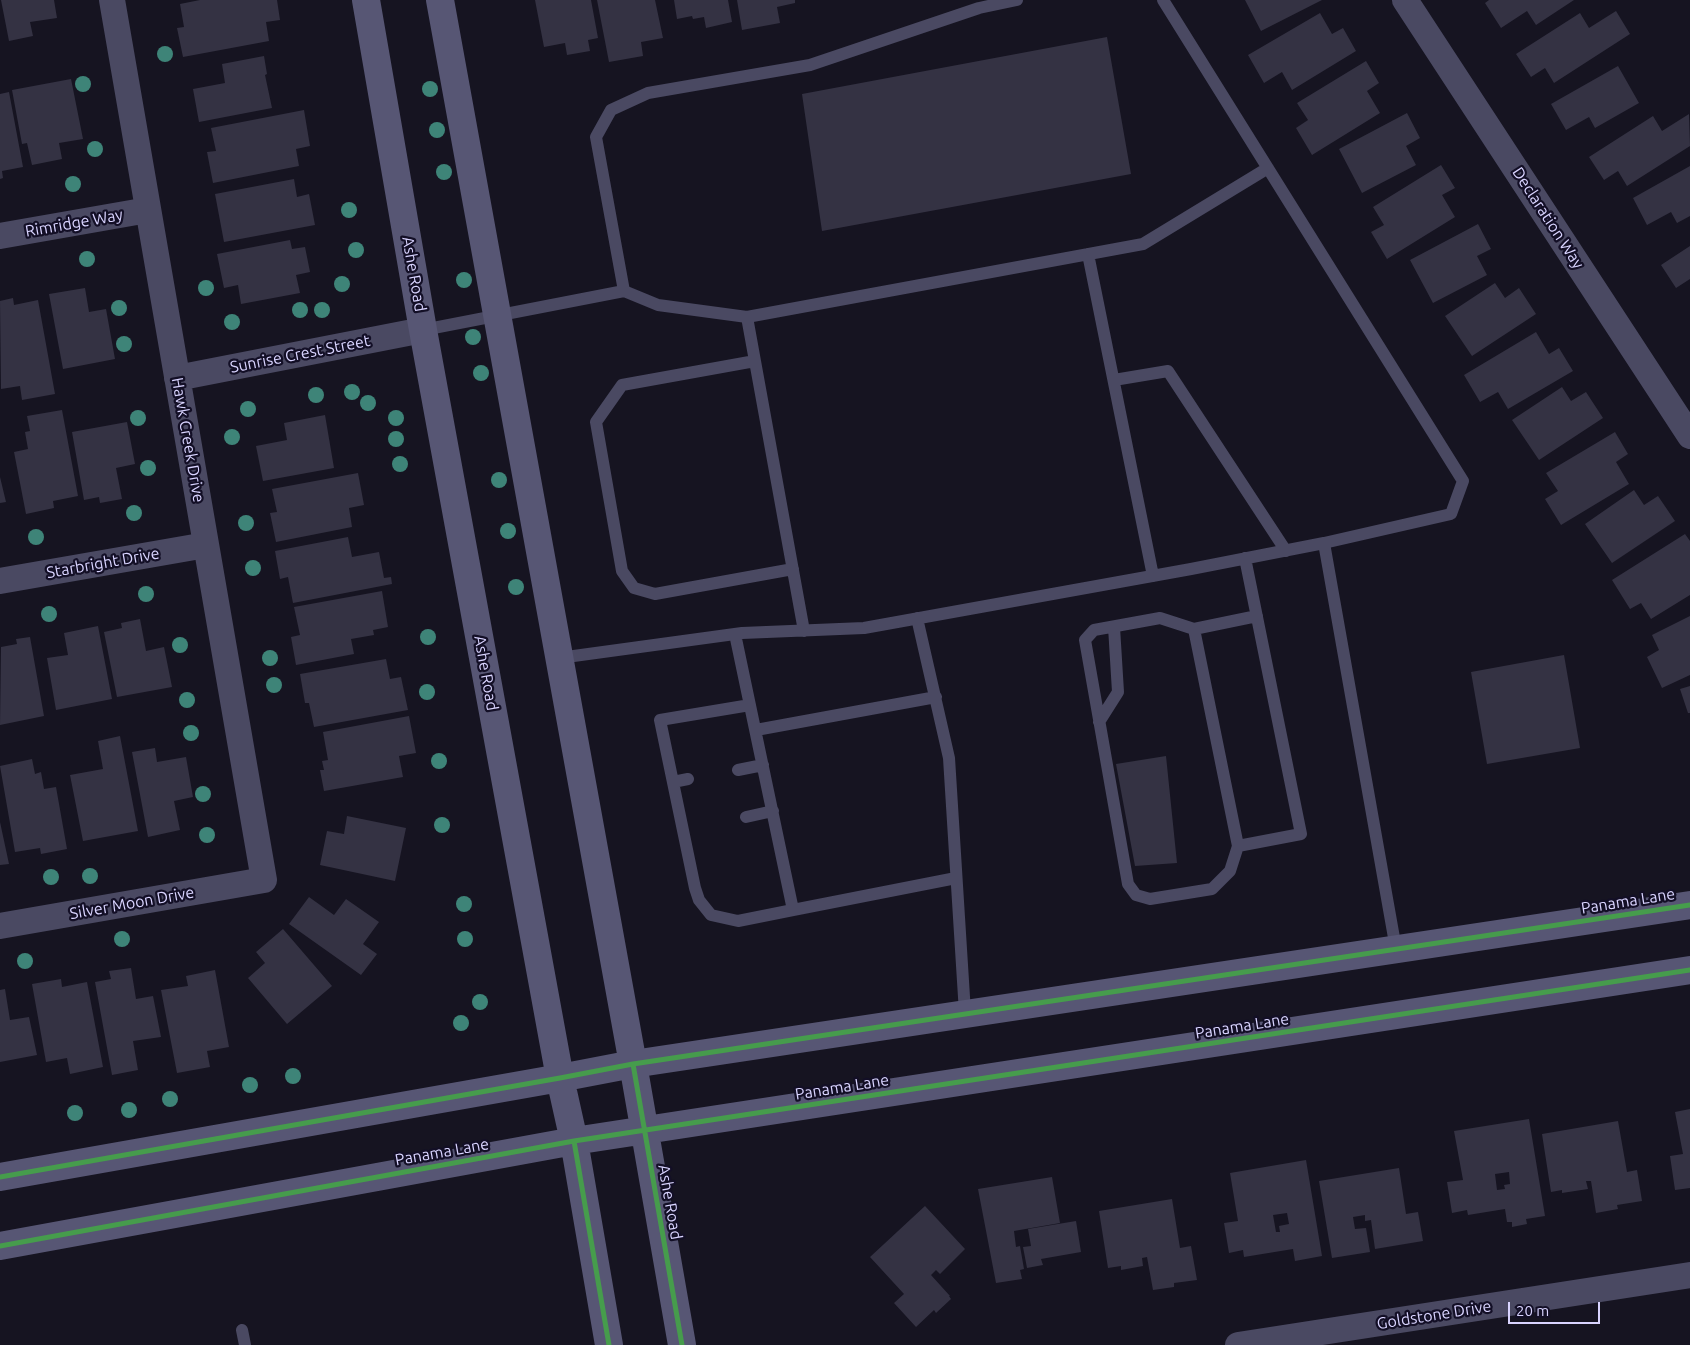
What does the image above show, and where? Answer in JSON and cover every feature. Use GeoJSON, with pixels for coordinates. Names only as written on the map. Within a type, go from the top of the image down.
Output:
{"type":"FeatureCollection","features":[{"type":"Feature","properties":{"kind":"main road","name":"Ashe Road"},"geometry":{"type":"LineString","coordinates":[[366,0],[423,330],[560,1078],[574,1141],[609,1345]]}},
{"type":"Feature","properties":{"kind":"main road","name":"Ashe Road"},"geometry":{"type":"LineString","coordinates":[[440,0],[645,1130],[682,1345]]}},
{"type":"Feature","properties":{"kind":"main road","name":"Panama Lane"},"geometry":{"type":"LineString","coordinates":[[0,1177],[633,1064],[1690,905]]}},
{"type":"Feature","properties":{"kind":"main road","name":"Panama Lane"},"geometry":{"type":"LineString","coordinates":[[0,1246],[574,1141],[1690,970]]}},
{"type":"Feature","properties":{"kind":"street","name":"Hawk Creek Drive"},"geometry":{"type":"LineString","coordinates":[[112,0],[264,880]]}},
{"type":"Feature","properties":{"kind":"street","name":"Declaration Way"},"geometry":{"type":"LineString","coordinates":[[1405,0],[1690,436]]}},
{"type":"Feature","properties":{"kind":"street","name":"Rimridge Way"},"geometry":{"type":"LineString","coordinates":[[0,236],[148,210]]}},
{"type":"Feature","properties":{"kind":"street","name":"Sunrise Crest Street"},"geometry":{"type":"LineString","coordinates":[[177,378],[423,330]]}},
{"type":"Feature","properties":{"kind":"street","name":"Starbright Drive"},"geometry":{"type":"LineString","coordinates":[[0,581],[206,545]]}},
{"type":"Feature","properties":{"kind":"street","name":"Silver Moon Drive"},"geometry":{"type":"LineString","coordinates":[[0,926],[264,880]]}},
{"type":"Feature","properties":{"kind":"street","name":"Goldstone Drive"},"geometry":{"type":"LineString","coordinates":[[1238,1345],[1690,1275]]}},
{"type":"Feature","properties":{"kind":"lane"},"geometry":{"type":"LineString","coordinates":[[624,291],[596,137],[611,110],[648,93],[810,65],[979,8],[1017,0]]}},
{"type":"Feature","properties":{"kind":"lane"},"geometry":{"type":"LineString","coordinates":[[559,658],[735,634],[864,628],[1286,551],[1451,514],[1464,481],[1163,0]]}},
{"type":"Feature","properties":{"kind":"lane"},"geometry":{"type":"LineString","coordinates":[[423,330],[624,291],[658,305],[747,317],[1143,244],[1268,168]]}},
{"type":"Feature","properties":{"kind":"lane"},"geometry":{"type":"LineString","coordinates":[[1088,254],[1153,576]]}},
{"type":"Feature","properties":{"kind":"lane"},"geometry":{"type":"LineString","coordinates":[[747,317],[804,630]]}},
{"type":"Feature","properties":{"kind":"lane"},"geometry":{"type":"LineString","coordinates":[[755,361],[622,385],[596,422],[622,572],[634,588],[655,594],[793,569]]}},
{"type":"Feature","properties":{"kind":"lane"},"geometry":{"type":"LineString","coordinates":[[1114,380],[1168,371],[1286,551]]}},
{"type":"Feature","properties":{"kind":"lane"},"geometry":{"type":"LineString","coordinates":[[1324,543],[1396,949]]}},
{"type":"Feature","properties":{"kind":"lane"},"geometry":{"type":"LineString","coordinates":[[1238,846],[1301,834],[1245,558]]}},
{"type":"Feature","properties":{"kind":"lane"},"geometry":{"type":"LineString","coordinates":[[1194,629],[1238,846],[1230,871],[1212,889],[1150,899],[1136,895],[1128,884],[1085,640],[1094,630],[1160,618],[1194,629],[1257,616]]}},
{"type":"Feature","properties":{"kind":"lane"},"geometry":{"type":"LineString","coordinates":[[917,618],[949,758],[965,1014]]}},
{"type":"Feature","properties":{"kind":"lane"},"geometry":{"type":"LineString","coordinates":[[1100,722],[1118,692],[1114,627]]}},
{"type":"Feature","properties":{"kind":"lane"},"geometry":{"type":"LineString","coordinates":[[735,634],[793,910]]}},
{"type":"Feature","properties":{"kind":"lane"},"geometry":{"type":"LineString","coordinates":[[756,730],[936,697]]}},
{"type":"Feature","properties":{"kind":"lane"},"geometry":{"type":"LineString","coordinates":[[750,705],[660,720],[673,782],[689,828],[695,888],[699,900],[711,915],[738,921],[956,878]]}},
{"type":"Feature","properties":{"kind":"lane"},"geometry":{"type":"LineString","coordinates":[[738,770],[763,765]]}},
{"type":"Feature","properties":{"kind":"lane"},"geometry":{"type":"LineString","coordinates":[[673,782],[688,779]]}},
{"type":"Feature","properties":{"kind":"lane"},"geometry":{"type":"LineString","coordinates":[[746,817],[773,811]]}},
{"type":"Feature","properties":{"kind":"lane"},"geometry":{"type":"LineString","coordinates":[[242,1330],[245,1345]]}},
{"type":"Feature","properties":{"kind":"building"},"geometry":{"type":"Polygon","coordinates":[[[1,0],[54,0],[57,18],[30,22],[33,36],[9,41],[1,0]]]}},
{"type":"Feature","properties":{"kind":"building"},"geometry":{"type":"Polygon","coordinates":[[[200,0],[277,0],[280,20],[266,22],[269,41],[183,57],[177,28],[184,27],[180,4],[200,0]]]}},
{"type":"Feature","properties":{"kind":"building"},"geometry":{"type":"Polygon","coordinates":[[[535,0],[591,0],[598,38],[588,40],[590,51],[567,55],[565,43],[544,47],[535,0]]]}},
{"type":"Feature","properties":{"kind":"building"},"geometry":{"type":"Polygon","coordinates":[[[597,0],[655,0],[663,38],[641,42],[643,56],[609,62],[597,0]]]}},
{"type":"Feature","properties":{"kind":"building"},"geometry":{"type":"Polygon","coordinates":[[[674,0],[728,0],[732,22],[706,28],[704,17],[693,19],[692,16],[677,19],[674,0]]]}},
{"type":"Feature","properties":{"kind":"building"},"geometry":{"type":"Polygon","coordinates":[[[737,0],[795,0],[795,3],[777,7],[780,23],[742,30],[737,0]]]}},
{"type":"Feature","properties":{"kind":"building"},"geometry":{"type":"Polygon","coordinates":[[[1245,0],[1322,0],[1261,31],[1245,0]]]}},
{"type":"Feature","properties":{"kind":"building"},"geometry":{"type":"Polygon","coordinates":[[[1489,0],[1574,0],[1536,25],[1527,11],[1501,28],[1485,3],[1489,0]]]}},
{"type":"Feature","properties":{"kind":"building"},"geometry":{"type":"Polygon","coordinates":[[[1616,11],[1630,34],[1554,83],[1545,68],[1531,77],[1516,54],[1580,13],[1589,28],[1616,11]]]}},
{"type":"Feature","properties":{"kind":"building"},"geometry":{"type":"Polygon","coordinates":[[[1320,13],[1332,34],[1343,28],[1356,51],[1292,90],[1282,72],[1264,83],[1248,55],[1320,13]]]}},
{"type":"Feature","properties":{"kind":"building"},"geometry":{"type":"Polygon","coordinates":[[[1107,37],[1131,174],[822,231],[802,94],[1107,37]]]}},
{"type":"Feature","properties":{"kind":"building"},"geometry":{"type":"Polygon","coordinates":[[[264,56],[267,74],[265,75],[272,108],[199,122],[193,89],[225,83],[222,64],[264,56]]]}},
{"type":"Feature","properties":{"kind":"building"},"geometry":{"type":"Polygon","coordinates":[[[1366,61],[1379,83],[1367,91],[1380,113],[1312,155],[1296,128],[1308,120],[1297,103],[1366,61]]]}},
{"type":"Feature","properties":{"kind":"building"},"geometry":{"type":"Polygon","coordinates":[[[1618,66],[1639,103],[1595,128],[1589,117],[1566,130],[1551,104],[1618,66]]]}},
{"type":"Feature","properties":{"kind":"building"},"geometry":{"type":"Polygon","coordinates":[[[71,79],[83,139],[59,143],[62,159],[32,165],[27,143],[22,144],[12,90],[71,79]]]}},
{"type":"Feature","properties":{"kind":"building"},"geometry":{"type":"Polygon","coordinates":[[[9,92],[23,167],[2,171],[3,178],[0,179],[0,94],[9,92]]]}},
{"type":"Feature","properties":{"kind":"building"},"geometry":{"type":"Polygon","coordinates":[[[304,110],[310,146],[296,149],[299,166],[213,183],[207,152],[216,151],[211,128],[304,110]]]}},
{"type":"Feature","properties":{"kind":"building"},"geometry":{"type":"Polygon","coordinates":[[[1407,113],[1420,138],[1406,146],[1416,165],[1362,193],[1339,149],[1407,113]]]}},
{"type":"Feature","properties":{"kind":"building"},"geometry":{"type":"Polygon","coordinates":[[[1689,114],[1690,146],[1627,186],[1618,171],[1604,180],[1589,157],[1653,116],[1662,131],[1689,114]]]}},
{"type":"Feature","properties":{"kind":"building"},"geometry":{"type":"Polygon","coordinates":[[[1441,165],[1455,188],[1442,195],[1455,217],[1387,259],[1371,232],[1384,225],[1373,207],[1441,165]]]}},
{"type":"Feature","properties":{"kind":"building"},"geometry":{"type":"Polygon","coordinates":[[[1690,166],[1690,216],[1677,223],[1671,212],[1647,225],[1633,198],[1690,166]]]}},
{"type":"Feature","properties":{"kind":"building"},"geometry":{"type":"Polygon","coordinates":[[[294,179],[297,197],[309,194],[315,225],[224,242],[215,194],[294,179]]]}},
{"type":"Feature","properties":{"kind":"building"},"geometry":{"type":"Polygon","coordinates":[[[1478,224],[1491,249],[1477,256],[1487,275],[1433,303],[1410,260],[1478,224]]]}},
{"type":"Feature","properties":{"kind":"building"},"geometry":{"type":"Polygon","coordinates":[[[290,240],[292,249],[305,247],[310,272],[296,275],[300,293],[241,304],[238,285],[224,288],[217,254],[290,240]]]}},
{"type":"Feature","properties":{"kind":"building"},"geometry":{"type":"Polygon","coordinates":[[[1690,246],[1690,279],[1676,288],[1661,265],[1690,246]]]}},
{"type":"Feature","properties":{"kind":"building"},"geometry":{"type":"Polygon","coordinates":[[[1495,283],[1505,298],[1519,288],[1536,314],[1472,356],[1445,316],[1495,283]]]}},
{"type":"Feature","properties":{"kind":"building"},"geometry":{"type":"Polygon","coordinates":[[[85,288],[89,312],[106,309],[115,359],[63,369],[49,294],[85,288]]]}},
{"type":"Feature","properties":{"kind":"building"},"geometry":{"type":"Polygon","coordinates":[[[13,298],[14,305],[38,300],[55,394],[22,400],[20,386],[1,389],[0,301],[13,298]]]}},
{"type":"Feature","properties":{"kind":"building"},"geometry":{"type":"Polygon","coordinates":[[[1536,332],[1549,354],[1559,348],[1573,371],[1508,409],[1498,392],[1480,402],[1464,375],[1536,332]]]}},
{"type":"Feature","properties":{"kind":"building"},"geometry":{"type":"Polygon","coordinates":[[[1562,387],[1571,401],[1586,392],[1603,418],[1539,460],[1512,420],[1562,387]]]}},
{"type":"Feature","properties":{"kind":"building"},"geometry":{"type":"Polygon","coordinates":[[[62,410],[78,496],[53,501],[54,508],[26,514],[14,452],[28,449],[25,432],[30,431],[27,416],[62,410]]]}},
{"type":"Feature","properties":{"kind":"building"},"geometry":{"type":"Polygon","coordinates":[[[325,415],[334,468],[263,481],[256,446],[287,440],[284,423],[325,415]]]}},
{"type":"Feature","properties":{"kind":"building"},"geometry":{"type":"Polygon","coordinates":[[[127,422],[135,464],[116,468],[122,499],[100,503],[99,497],[84,500],[72,432],[127,422]]]}},
{"type":"Feature","properties":{"kind":"building"},"geometry":{"type":"Polygon","coordinates":[[[1615,432],[1628,454],[1616,462],[1629,484],[1561,525],[1545,499],[1558,491],[1546,473],[1615,432]]]}},
{"type":"Feature","properties":{"kind":"building"},"geometry":{"type":"Polygon","coordinates":[[[358,473],[364,505],[349,508],[352,527],[276,542],[270,513],[277,512],[272,489],[358,473]]]}},
{"type":"Feature","properties":{"kind":"building"},"geometry":{"type":"Polygon","coordinates":[[[0,477],[6,502],[0,503],[0,477]]]}},
{"type":"Feature","properties":{"kind":"building"},"geometry":{"type":"Polygon","coordinates":[[[1634,490],[1644,505],[1658,496],[1675,521],[1612,563],[1585,524],[1634,490]]]}},
{"type":"Feature","properties":{"kind":"building"},"geometry":{"type":"Polygon","coordinates":[[[1685,534],[1690,541],[1690,595],[1651,619],[1641,603],[1630,609],[1612,580],[1685,534]]]}},
{"type":"Feature","properties":{"kind":"building"},"geometry":{"type":"Polygon","coordinates":[[[348,537],[352,557],[379,552],[384,578],[391,577],[392,584],[293,603],[288,577],[280,579],[275,551],[348,537]]]}},
{"type":"Feature","properties":{"kind":"building"},"geometry":{"type":"Polygon","coordinates":[[[382,591],[388,627],[373,630],[374,635],[351,639],[354,654],[296,665],[291,637],[300,635],[294,607],[382,591]]]}},
{"type":"Feature","properties":{"kind":"building"},"geometry":{"type":"Polygon","coordinates":[[[1690,616],[1690,675],[1662,688],[1647,657],[1659,650],[1652,635],[1690,616]]]}},
{"type":"Feature","properties":{"kind":"building"},"geometry":{"type":"Polygon","coordinates":[[[140,619],[146,651],[164,647],[172,687],[117,697],[104,632],[122,628],[121,623],[140,619]]]}},
{"type":"Feature","properties":{"kind":"building"},"geometry":{"type":"Polygon","coordinates":[[[98,626],[112,699],[56,710],[47,658],[68,655],[64,633],[98,626]]]}},
{"type":"Feature","properties":{"kind":"building"},"geometry":{"type":"Polygon","coordinates":[[[30,637],[44,716],[0,725],[1,647],[17,644],[16,639],[30,637]]]}},
{"type":"Feature","properties":{"kind":"building"},"geometry":{"type":"Polygon","coordinates":[[[1564,655],[1580,748],[1487,764],[1471,672],[1564,655]]]}},
{"type":"Feature","properties":{"kind":"building"},"geometry":{"type":"Polygon","coordinates":[[[386,659],[390,679],[401,677],[408,710],[314,727],[309,703],[305,703],[300,674],[386,659]]]}},
{"type":"Feature","properties":{"kind":"building"},"geometry":{"type":"Polygon","coordinates":[[[1690,686],[1690,713],[1688,713],[1680,689],[1690,686]]]}},
{"type":"Feature","properties":{"kind":"building"},"geometry":{"type":"Polygon","coordinates":[[[409,716],[416,753],[399,756],[403,777],[324,791],[320,770],[324,770],[322,761],[328,760],[323,732],[409,716]]]}},
{"type":"Feature","properties":{"kind":"building"},"geometry":{"type":"Polygon","coordinates":[[[120,736],[138,831],[83,841],[70,775],[103,769],[98,741],[120,736]]]}},
{"type":"Feature","properties":{"kind":"building"},"geometry":{"type":"Polygon","coordinates":[[[155,748],[157,762],[186,757],[193,797],[174,801],[180,830],[148,837],[132,752],[155,748]]]}},
{"type":"Feature","properties":{"kind":"building"},"geometry":{"type":"Polygon","coordinates":[[[1166,756],[1177,863],[1135,866],[1116,764],[1166,756]]]}},
{"type":"Feature","properties":{"kind":"building"},"geometry":{"type":"Polygon","coordinates":[[[32,759],[35,774],[41,772],[44,789],[56,787],[67,849],[41,854],[40,848],[15,852],[0,766],[32,759]]]}},
{"type":"Feature","properties":{"kind":"building"},"geometry":{"type":"Polygon","coordinates":[[[347,816],[406,828],[395,881],[320,865],[327,831],[344,834],[347,816]]]}},
{"type":"Feature","properties":{"kind":"building"},"geometry":{"type":"Polygon","coordinates":[[[0,822],[9,864],[0,865],[0,822]]]}},
{"type":"Feature","properties":{"kind":"building"},"geometry":{"type":"Polygon","coordinates":[[[309,897],[334,915],[346,899],[379,922],[363,944],[377,954],[361,975],[289,924],[309,897]]]}},
{"type":"Feature","properties":{"kind":"building"},"geometry":{"type":"Polygon","coordinates":[[[283,929],[332,986],[287,1024],[248,978],[265,963],[256,952],[283,929]]]}},
{"type":"Feature","properties":{"kind":"building"},"geometry":{"type":"Polygon","coordinates":[[[131,968],[136,999],[153,996],[161,1037],[133,1041],[138,1070],[112,1075],[95,982],[111,979],[109,971],[131,968]]]}},
{"type":"Feature","properties":{"kind":"building"},"geometry":{"type":"Polygon","coordinates":[[[215,970],[229,1047],[207,1051],[210,1067],[177,1073],[161,990],[188,986],[186,976],[215,970]]]}},
{"type":"Feature","properties":{"kind":"building"},"geometry":{"type":"Polygon","coordinates":[[[61,979],[62,987],[87,982],[103,1067],[70,1074],[67,1058],[46,1062],[32,984],[61,979]]]}},
{"type":"Feature","properties":{"kind":"building"},"geometry":{"type":"Polygon","coordinates":[[[5,989],[10,1020],[29,1017],[37,1055],[0,1062],[0,990],[5,989]]]}},
{"type":"Feature","properties":{"kind":"building"},"geometry":{"type":"Polygon","coordinates":[[[1690,1109],[1690,1188],[1675,1190],[1670,1156],[1683,1154],[1675,1112],[1690,1109]]]}},
{"type":"Feature","properties":{"kind":"building"},"geometry":{"type":"Polygon","coordinates":[[[1529,1119],[1545,1216],[1526,1219],[1527,1224],[1512,1227],[1512,1222],[1507,1222],[1505,1209],[1468,1215],[1467,1210],[1452,1213],[1447,1182],[1463,1180],[1454,1131],[1529,1119]],[[1509,1172],[1495,1174],[1497,1190],[1505,1189],[1504,1185],[1510,1184],[1509,1172]]]}},
{"type":"Feature","properties":{"kind":"building"},"geometry":{"type":"Polygon","coordinates":[[[1618,1121],[1627,1172],[1637,1170],[1642,1201],[1617,1205],[1618,1209],[1596,1213],[1591,1181],[1586,1181],[1588,1189],[1562,1193],[1562,1190],[1551,1192],[1542,1134],[1618,1121]]]}},
{"type":"Feature","properties":{"kind":"building"},"geometry":{"type":"Polygon","coordinates":[[[1306,1160],[1322,1256],[1295,1261],[1293,1249],[1244,1257],[1243,1250],[1229,1253],[1224,1223],[1238,1221],[1230,1173],[1306,1160]],[[1287,1213],[1273,1215],[1276,1232],[1280,1232],[1279,1226],[1289,1224],[1287,1213]]]}},
{"type":"Feature","properties":{"kind":"building"},"geometry":{"type":"Polygon","coordinates":[[[1399,1168],[1406,1214],[1418,1212],[1423,1241],[1375,1249],[1371,1220],[1365,1221],[1365,1215],[1353,1217],[1355,1229],[1366,1228],[1370,1252],[1332,1258],[1319,1181],[1399,1168]]]}},
{"type":"Feature","properties":{"kind":"building"},"geometry":{"type":"Polygon","coordinates":[[[1052,1177],[1060,1223],[1014,1231],[1016,1247],[1020,1246],[1024,1269],[1020,1270],[1022,1279],[996,1283],[978,1189],[1052,1177]]]}},
{"type":"Feature","properties":{"kind":"building"},"geometry":{"type":"Polygon","coordinates":[[[1172,1199],[1180,1248],[1191,1246],[1197,1280],[1174,1283],[1174,1287],[1153,1290],[1147,1257],[1142,1258],[1143,1266],[1121,1270],[1121,1266],[1108,1268],[1099,1211],[1172,1199]]]}},
{"type":"Feature","properties":{"kind":"building"},"geometry":{"type":"Polygon","coordinates":[[[925,1206],[965,1249],[940,1274],[936,1270],[931,1275],[951,1299],[936,1313],[934,1310],[916,1327],[894,1303],[904,1294],[870,1257],[925,1206]]]}},
{"type":"Feature","properties":{"kind":"building"},"geometry":{"type":"Polygon","coordinates":[[[1076,1221],[1081,1252],[1041,1259],[1043,1265],[1027,1268],[1023,1247],[1031,1246],[1028,1229],[1076,1221]]]}},
{"type":"Feature","properties":{"kind":"cycle path"},"geometry":{"type":"LineString","coordinates":[[0,1177],[633,1064],[1690,905]]}},
{"type":"Feature","properties":{"kind":"cycle path"},"geometry":{"type":"LineString","coordinates":[[0,1246],[574,1141],[1690,970]]}},
{"type":"Feature","properties":{"kind":"cycle path"},"geometry":{"type":"LineString","coordinates":[[633,1064],[682,1345]]}},
{"type":"Feature","properties":{"kind":"cycle path"},"geometry":{"type":"LineString","coordinates":[[574,1141],[609,1345]]}}]}
